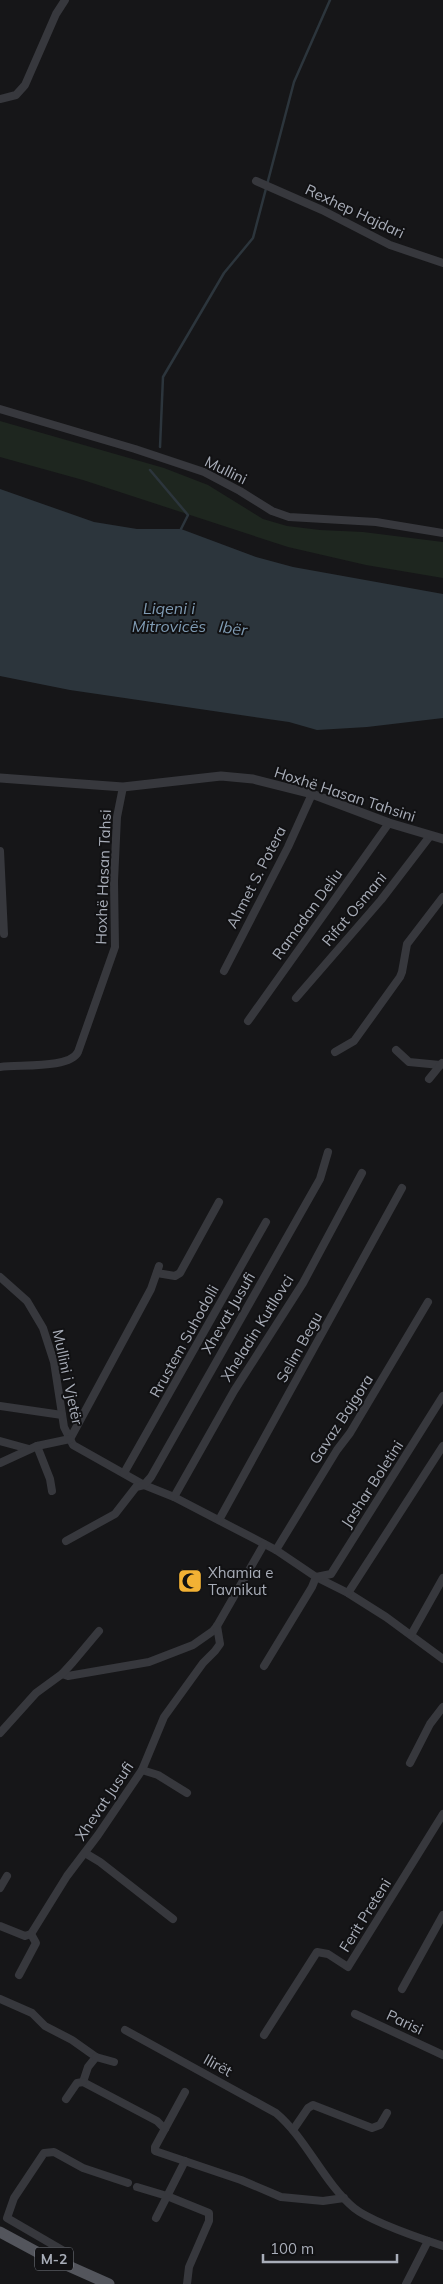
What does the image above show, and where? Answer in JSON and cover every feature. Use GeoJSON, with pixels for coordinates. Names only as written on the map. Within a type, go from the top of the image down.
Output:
{"type":"FeatureCollection","features":[{"type":"Feature","properties":{"kind":"main road","name":"M-2"},"geometry":{"type":"LineString","coordinates":[[0,2232],[37,2252],[109,2284]]}},
{"type":"Feature","properties":{"kind":"street"},"geometry":{"type":"LineString","coordinates":[[0,99],[16,95],[25,85],[56,14],[65,0]]}},
{"type":"Feature","properties":{"kind":"street","name":"Rexhep Hajdari"},"geometry":{"type":"LineString","coordinates":[[256,181],[322,210],[357,230],[390,245],[443,263]]}},
{"type":"Feature","properties":{"kind":"street","name":"Mullini"},"geometry":{"type":"LineString","coordinates":[[0,409],[135,449],[204,472],[272,511],[289,517],[376,522],[443,532]]}},
{"type":"Feature","properties":{"kind":"street","name":"Hoxhë Hasan Tahsini"},"geometry":{"type":"LineString","coordinates":[[0,778],[123,787],[221,776],[253,779],[312,794],[389,823],[443,839]]}},
{"type":"Feature","properties":{"kind":"street","name":"Hoxhë Hasan Tahsi"},"geometry":{"type":"LineString","coordinates":[[0,1067],[63,1063],[75,1058],[115,947],[114,881],[117,816],[123,787]]}},
{"type":"Feature","properties":{"kind":"street","name":"Ahmet S. Potera"},"geometry":{"type":"LineString","coordinates":[[224,971],[288,847],[312,794]]}},
{"type":"Feature","properties":{"kind":"street","name":"Ramadan Deliu"},"geometry":{"type":"LineString","coordinates":[[248,1021],[389,823]]}},
{"type":"Feature","properties":{"kind":"street","name":"Rifat Osmani"},"geometry":{"type":"LineString","coordinates":[[296,998],[381,900],[430,836]]}},
{"type":"Feature","properties":{"kind":"street"},"geometry":{"type":"LineString","coordinates":[[0,851],[4,934]]}},
{"type":"Feature","properties":{"kind":"street"},"geometry":{"type":"LineString","coordinates":[[335,1052],[354,1041],[400,977],[407,944],[443,897]]}},
{"type":"Feature","properties":{"kind":"street"},"geometry":{"type":"LineString","coordinates":[[396,1050],[409,1062],[442,1064]]}},
{"type":"Feature","properties":{"kind":"street"},"geometry":{"type":"LineString","coordinates":[[429,1079],[442,1064]]}},
{"type":"Feature","properties":{"kind":"street","name":"Xhevat Jusufi"},"geometry":{"type":"LineString","coordinates":[[66,1541],[115,1514],[136,1487],[144,1485],[151,1477],[320,1179],[328,1152]]}},
{"type":"Feature","properties":{"kind":"street","name":"Xheladin Kutllovci"},"geometry":{"type":"LineString","coordinates":[[174,1497],[234,1391],[303,1283],[362,1173]]}},
{"type":"Feature","properties":{"kind":"street","name":"Selim Begu"},"geometry":{"type":"LineString","coordinates":[[219,1520],[402,1188]]}},
{"type":"Feature","properties":{"kind":"street"},"geometry":{"type":"LineString","coordinates":[[0,1463],[33,1448],[70,1440],[158,1270],[175,1276],[180,1273],[219,1202]]}},
{"type":"Feature","properties":{"kind":"street","name":"Rrustem Suhodolli"},"geometry":{"type":"LineString","coordinates":[[124,1473],[266,1222]]}},
{"type":"Feature","properties":{"kind":"street","name":"Mullini i Vjetër"},"geometry":{"type":"LineString","coordinates":[[0,1277],[27,1301],[44,1328],[54,1362],[66,1434],[70,1440]]}},
{"type":"Feature","properties":{"kind":"street","name":"Gavaz Bajgora"},"geometry":{"type":"LineString","coordinates":[[276,1550],[336,1450],[350,1433],[428,1302]]}},
{"type":"Feature","properties":{"kind":"street","name":"Jashar Boletini"},"geometry":{"type":"LineString","coordinates":[[316,1577],[331,1574],[443,1396]]}},
{"type":"Feature","properties":{"kind":"street"},"geometry":{"type":"LineString","coordinates":[[0,1406],[62,1415]]}},
{"type":"Feature","properties":{"kind":"street"},"geometry":{"type":"LineString","coordinates":[[70,1440],[80,1450],[144,1485],[174,1497],[276,1550],[316,1577],[348,1593],[443,1659]]}},
{"type":"Feature","properties":{"kind":"street"},"geometry":{"type":"LineString","coordinates":[[0,1441],[33,1448],[50,1479],[52,1491]]}},
{"type":"Feature","properties":{"kind":"street"},"geometry":{"type":"LineString","coordinates":[[348,1593],[443,1446]]}},
{"type":"Feature","properties":{"kind":"street","name":"Xhevat Jusufi"},"geometry":{"type":"LineString","coordinates":[[62,1674],[66,1676],[90,1674],[148,1662],[193,1645],[217,1626],[264,1544]]}},
{"type":"Feature","properties":{"kind":"street"},"geometry":{"type":"LineString","coordinates":[[264,1666],[312,1587],[316,1577]]}},
{"type":"Feature","properties":{"kind":"street"},"geometry":{"type":"LineString","coordinates":[[411,1635],[443,1578]]}},
{"type":"Feature","properties":{"kind":"street","name":"Xhevat Jusufi"},"geometry":{"type":"LineString","coordinates":[[31,1934],[68,1876],[142,1770],[164,1717],[203,1663],[216,1651],[220,1644],[217,1626]]}},
{"type":"Feature","properties":{"kind":"street"},"geometry":{"type":"LineString","coordinates":[[0,1734],[36,1693],[62,1674],[98,1632]]}},
{"type":"Feature","properties":{"kind":"street"},"geometry":{"type":"LineString","coordinates":[[410,1763],[430,1724],[443,1707]]}},
{"type":"Feature","properties":{"kind":"street"},"geometry":{"type":"LineString","coordinates":[[142,1770],[158,1775],[187,1793]]}},
{"type":"Feature","properties":{"kind":"street","name":"Ferit Preteni"},"geometry":{"type":"LineString","coordinates":[[264,2035],[317,1952],[328,1954],[348,1968],[443,1814]]}},
{"type":"Feature","properties":{"kind":"street"},"geometry":{"type":"LineString","coordinates":[[85,1853],[100,1862],[173,1919]]}},
{"type":"Feature","properties":{"kind":"street"},"geometry":{"type":"LineString","coordinates":[[0,1888],[7,1876]]}},
{"type":"Feature","properties":{"kind":"street"},"geometry":{"type":"LineString","coordinates":[[402,1990],[443,1914]]}},
{"type":"Feature","properties":{"kind":"street"},"geometry":{"type":"LineString","coordinates":[[0,1926],[24,1936],[31,1934],[36,1943],[19,1975]]}},
{"type":"Feature","properties":{"kind":"street"},"geometry":{"type":"LineString","coordinates":[[0,1999],[32,2013],[45,2026],[72,2040],[96,2056],[114,2062]]}},
{"type":"Feature","properties":{"kind":"street","name":"Parisi"},"geometry":{"type":"LineString","coordinates":[[355,2014],[443,2055]]}},
{"type":"Feature","properties":{"kind":"street","name":"Ilirët"},"geometry":{"type":"LineString","coordinates":[[125,2030],[276,2113],[293,2130],[344,2198],[364,2214],[443,2246]]}},
{"type":"Feature","properties":{"kind":"street"},"geometry":{"type":"LineString","coordinates":[[83,2082],[88,2067],[96,2056]]}},
{"type":"Feature","properties":{"kind":"street"},"geometry":{"type":"LineString","coordinates":[[66,2099],[77,2083],[83,2082],[157,2121],[165,2129]]}},
{"type":"Feature","properties":{"kind":"street"},"geometry":{"type":"LineString","coordinates":[[186,2092],[155,2147],[155,2151],[241,2180],[281,2197],[323,2201],[344,2198]]}},
{"type":"Feature","properties":{"kind":"street"},"geometry":{"type":"LineString","coordinates":[[293,2130],[308,2108],[313,2105],[372,2128],[380,2125],[387,2113]]}},
{"type":"Feature","properties":{"kind":"street"},"geometry":{"type":"LineString","coordinates":[[7,2218],[14,2198],[44,2153],[54,2152],[83,2168],[128,2183]]}},
{"type":"Feature","properties":{"kind":"street"},"geometry":{"type":"LineString","coordinates":[[156,2218],[185,2161]]}},
{"type":"Feature","properties":{"kind":"street"},"geometry":{"type":"LineString","coordinates":[[137,2188],[167,2196],[209,2214],[209,2221],[189,2267],[186,2284]]}},
{"type":"Feature","properties":{"kind":"street"},"geometry":{"type":"LineString","coordinates":[[0,2213],[69,2254]]}},
{"type":"Feature","properties":{"kind":"street"},"geometry":{"type":"LineString","coordinates":[[406,2284],[428,2241]]}},
{"type":"Feature","properties":{"kind":"shaded area"},"geometry":{"type":"Polygon","coordinates":[[[0,421],[164,468],[208,485],[263,519],[287,526],[363,532],[443,542],[443,578],[366,565],[288,547],[83,480],[0,457],[0,421]]]}},
{"type":"Feature","properties":{"kind":"water","name":"Liqeni i Mitrovicës"},"geometry":{"type":"Polygon","coordinates":[[[0,489],[94,522],[137,529],[181,529],[256,557],[293,567],[443,594],[443,718],[367,727],[317,730],[289,722],[70,690],[0,676],[0,489]]]}},
{"type":"Feature","properties":{"kind":"waterway"},"geometry":{"type":"LineString","coordinates":[[160,447],[163,377],[224,273],[253,238],[294,82],[330,0]]}},
{"type":"Feature","properties":{"kind":"waterway"},"geometry":{"type":"LineString","coordinates":[[150,470],[188,515],[181,529]]}},
{"type":"Feature","properties":{"kind":"place","name":"Xhamia e Tavnikut"},"geometry":{"type":"Point","coordinates":[190,1581]}},
{"type":"Feature","properties":{"kind":"water label","name":"Ibër"},"geometry":{"type":"Point","coordinates":[233,628]}}]}
